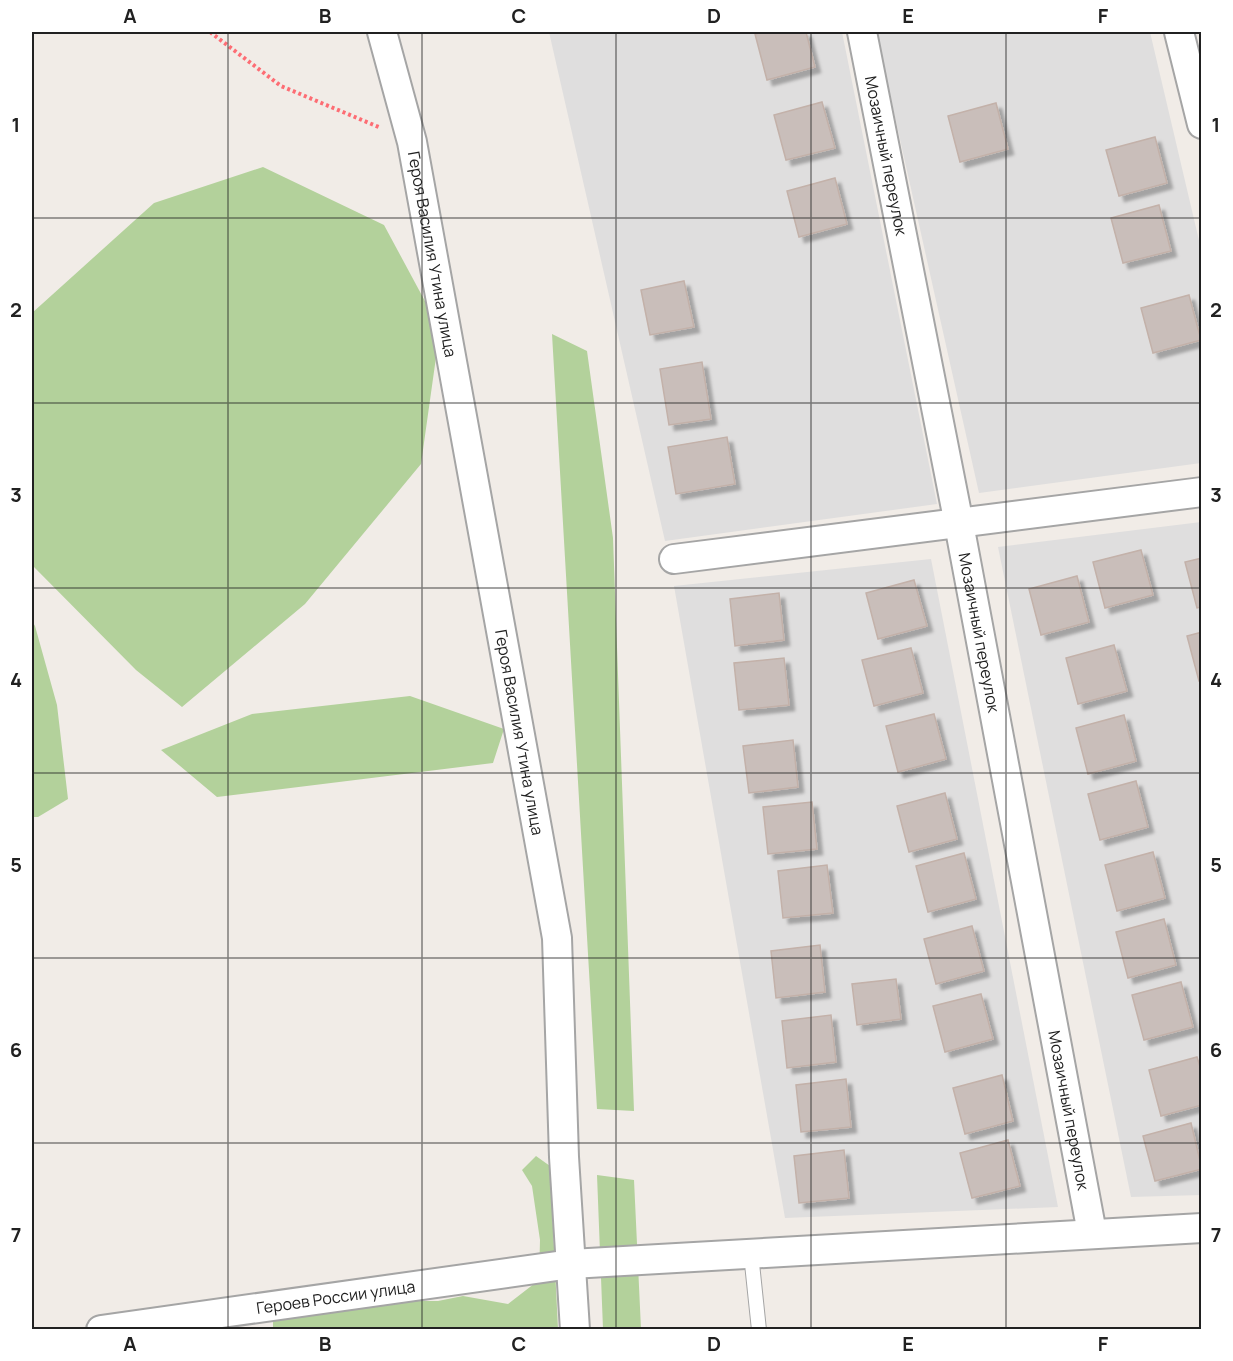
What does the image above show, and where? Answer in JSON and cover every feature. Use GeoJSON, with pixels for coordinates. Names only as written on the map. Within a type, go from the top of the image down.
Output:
{"type":"FeatureCollection","features":[{"type":"Feature","properties":{"kind":"street","name":"Героя Василия Утина улица"},"geometry":{"type":"LineString","coordinates":[[382,32],[412,142],[557,938],[564,1157],[575,1329]]}},
{"type":"Feature","properties":{"kind":"street","name":"Мозаичный переулок"},"geometry":{"type":"LineString","coordinates":[[862,32],[960,524],[1092,1233]]}},
{"type":"Feature","properties":{"kind":"street"},"geometry":{"type":"LineString","coordinates":[[1179,32],[1202,124]]}},
{"type":"Feature","properties":{"kind":"street"},"geometry":{"type":"LineString","coordinates":[[674,559],[1202,492]]}},
{"type":"Feature","properties":{"kind":"street","name":"Героев России улица"},"geometry":{"type":"LineString","coordinates":[[101,1329],[132,1327],[571,1264],[1202,1228]]}},
{"type":"Feature","properties":{"kind":"lane"},"geometry":{"type":"LineString","coordinates":[[751,1254],[759,1329]]}},
{"type":"Feature","properties":{"kind":"path"},"geometry":{"type":"LineString","coordinates":[[210,32],[281,86],[412,142]]}},
{"type":"Feature","properties":{"kind":"shaded area"},"geometry":{"type":"Polygon","coordinates":[[[549,32],[842,32],[937,504],[665,541],[549,32]]]}},
{"type":"Feature","properties":{"kind":"shaded area"},"geometry":{"type":"Polygon","coordinates":[[[876,32],[1150,32],[1201,249],[1201,463],[979,493],[876,32]]]}},
{"type":"Feature","properties":{"kind":"shaded area"},"geometry":{"type":"Polygon","coordinates":[[[1201,522],[1201,1195],[1131,1197],[998,547],[1201,522]]]}},
{"type":"Feature","properties":{"kind":"shaded area"},"geometry":{"type":"Polygon","coordinates":[[[931,559],[1058,1207],[785,1218],[674,586],[931,559]]]}},
{"type":"Feature","properties":{"kind":"green space"},"geometry":{"type":"Polygon","coordinates":[[[263,167],[384,225],[440,329],[421,464],[305,604],[182,707],[136,670],[32,565],[32,313],[154,203],[263,167]]]}},
{"type":"Feature","properties":{"kind":"green space"},"geometry":{"type":"Polygon","coordinates":[[[552,334],[587,351],[613,538],[634,1111],[597,1109],[552,334]]]}},
{"type":"Feature","properties":{"kind":"green space"},"geometry":{"type":"Polygon","coordinates":[[[32,621],[57,705],[68,799],[38,817],[32,817],[32,621]]]}},
{"type":"Feature","properties":{"kind":"green space"},"geometry":{"type":"Polygon","coordinates":[[[410,696],[504,729],[493,763],[217,797],[161,750],[252,714],[410,696]]]}},
{"type":"Feature","properties":{"kind":"green space"},"geometry":{"type":"Polygon","coordinates":[[[536,1156],[550,1166],[558,1329],[273,1330],[273,1320],[333,1301],[438,1301],[463,1296],[508,1304],[539,1280],[540,1240],[532,1186],[522,1170],[536,1156]]]}},
{"type":"Feature","properties":{"kind":"green space"},"geometry":{"type":"Polygon","coordinates":[[[597,1175],[634,1180],[641,1329],[603,1329],[597,1175]]]}},
{"type":"Feature","properties":{"kind":"building"},"geometry":{"type":"Polygon","coordinates":[[[806,32],[815,67],[767,80],[755,34],[806,32]]]}},
{"type":"Feature","properties":{"kind":"building"},"geometry":{"type":"Polygon","coordinates":[[[822,102],[835,148],[786,160],[774,115],[822,102]]]}},
{"type":"Feature","properties":{"kind":"building"},"geometry":{"type":"Polygon","coordinates":[[[996,103],[1008,149],[960,162],[948,116],[996,103]]]}},
{"type":"Feature","properties":{"kind":"building"},"geometry":{"type":"Polygon","coordinates":[[[1155,137],[1167,183],[1119,196],[1106,150],[1155,137]]]}},
{"type":"Feature","properties":{"kind":"building"},"geometry":{"type":"Polygon","coordinates":[[[835,178],[847,224],[799,237],[787,191],[835,178]]]}},
{"type":"Feature","properties":{"kind":"building"},"geometry":{"type":"Polygon","coordinates":[[[1159,205],[1171,251],[1123,263],[1111,218],[1159,205]]]}},
{"type":"Feature","properties":{"kind":"building"},"geometry":{"type":"Polygon","coordinates":[[[684,281],[694,327],[650,335],[641,290],[684,281]]]}},
{"type":"Feature","properties":{"kind":"building"},"geometry":{"type":"Polygon","coordinates":[[[1189,295],[1201,340],[1153,353],[1141,308],[1189,295]]]}},
{"type":"Feature","properties":{"kind":"building"},"geometry":{"type":"Polygon","coordinates":[[[702,362],[711,419],[669,425],[660,369],[702,362]]]}},
{"type":"Feature","properties":{"kind":"building"},"geometry":{"type":"Polygon","coordinates":[[[727,437],[735,484],[676,494],[668,447],[727,437]]]}},
{"type":"Feature","properties":{"kind":"building"},"geometry":{"type":"Polygon","coordinates":[[[1141,550],[1153,595],[1105,608],[1093,562],[1141,550]]]}},
{"type":"Feature","properties":{"kind":"building"},"geometry":{"type":"Polygon","coordinates":[[[1202,558],[1202,607],[1197,608],[1185,562],[1202,558]]]}},
{"type":"Feature","properties":{"kind":"building"},"geometry":{"type":"Polygon","coordinates":[[[1077,576],[1089,622],[1041,635],[1029,589],[1077,576]]]}},
{"type":"Feature","properties":{"kind":"building"},"geometry":{"type":"Polygon","coordinates":[[[914,580],[927,626],[878,639],[866,593],[914,580]]]}},
{"type":"Feature","properties":{"kind":"building"},"geometry":{"type":"Polygon","coordinates":[[[779,593],[784,640],[735,646],[730,599],[779,593]]]}},
{"type":"Feature","properties":{"kind":"building"},"geometry":{"type":"Polygon","coordinates":[[[1202,632],[1202,681],[1199,681],[1187,636],[1202,632]]]}},
{"type":"Feature","properties":{"kind":"building"},"geometry":{"type":"Polygon","coordinates":[[[1114,645],[1127,691],[1078,704],[1066,658],[1114,645]]]}},
{"type":"Feature","properties":{"kind":"building"},"geometry":{"type":"Polygon","coordinates":[[[911,648],[923,693],[874,706],[862,660],[911,648]]]}},
{"type":"Feature","properties":{"kind":"building"},"geometry":{"type":"Polygon","coordinates":[[[784,658],[789,705],[739,710],[734,663],[784,658]]]}},
{"type":"Feature","properties":{"kind":"building"},"geometry":{"type":"Polygon","coordinates":[[[934,714],[946,759],[898,772],[886,726],[934,714]]]}},
{"type":"Feature","properties":{"kind":"building"},"geometry":{"type":"Polygon","coordinates":[[[1124,715],[1136,761],[1088,774],[1076,728],[1124,715]]]}},
{"type":"Feature","properties":{"kind":"building"},"geometry":{"type":"Polygon","coordinates":[[[793,740],[798,787],[749,793],[743,746],[793,740]]]}},
{"type":"Feature","properties":{"kind":"building"},"geometry":{"type":"Polygon","coordinates":[[[1136,781],[1148,827],[1100,840],[1088,794],[1136,781]]]}},
{"type":"Feature","properties":{"kind":"building"},"geometry":{"type":"Polygon","coordinates":[[[945,793],[957,839],[909,852],[897,806],[945,793]]]}},
{"type":"Feature","properties":{"kind":"building"},"geometry":{"type":"Polygon","coordinates":[[[812,802],[817,849],[768,854],[763,807],[812,802]]]}},
{"type":"Feature","properties":{"kind":"building"},"geometry":{"type":"Polygon","coordinates":[[[1153,852],[1165,898],[1117,911],[1105,865],[1153,852]]]}},
{"type":"Feature","properties":{"kind":"building"},"geometry":{"type":"Polygon","coordinates":[[[964,853],[976,899],[928,912],[916,866],[964,853]]]}},
{"type":"Feature","properties":{"kind":"building"},"geometry":{"type":"Polygon","coordinates":[[[827,865],[833,913],[783,918],[778,871],[827,865]]]}},
{"type":"Feature","properties":{"kind":"building"},"geometry":{"type":"Polygon","coordinates":[[[1164,919],[1176,965],[1128,978],[1116,932],[1164,919]]]}},
{"type":"Feature","properties":{"kind":"building"},"geometry":{"type":"Polygon","coordinates":[[[972,926],[984,971],[936,984],[924,939],[972,926]]]}},
{"type":"Feature","properties":{"kind":"building"},"geometry":{"type":"Polygon","coordinates":[[[820,945],[825,992],[776,998],[771,951],[820,945]]]}},
{"type":"Feature","properties":{"kind":"building"},"geometry":{"type":"Polygon","coordinates":[[[896,979],[901,1019],[857,1025],[852,984],[896,979]]]}},
{"type":"Feature","properties":{"kind":"building"},"geometry":{"type":"Polygon","coordinates":[[[1181,982],[1193,1027],[1144,1040],[1132,995],[1181,982]]]}},
{"type":"Feature","properties":{"kind":"building"},"geometry":{"type":"Polygon","coordinates":[[[981,994],[993,1039],[945,1052],[933,1006],[981,994]]]}},
{"type":"Feature","properties":{"kind":"building"},"geometry":{"type":"Polygon","coordinates":[[[831,1015],[836,1062],[787,1068],[782,1021],[831,1015]]]}},
{"type":"Feature","properties":{"kind":"building"},"geometry":{"type":"Polygon","coordinates":[[[1197,1057],[1202,1073],[1202,1105],[1161,1116],[1149,1070],[1197,1057]]]}},
{"type":"Feature","properties":{"kind":"building"},"geometry":{"type":"Polygon","coordinates":[[[1002,1075],[1013,1121],[965,1134],[953,1088],[1002,1075]]]}},
{"type":"Feature","properties":{"kind":"building"},"geometry":{"type":"Polygon","coordinates":[[[846,1079],[851,1127],[801,1132],[796,1085],[846,1079]]]}},
{"type":"Feature","properties":{"kind":"building"},"geometry":{"type":"Polygon","coordinates":[[[1191,1123],[1202,1169],[1155,1181],[1143,1136],[1191,1123]]]}},
{"type":"Feature","properties":{"kind":"building"},"geometry":{"type":"Polygon","coordinates":[[[1008,1140],[1020,1186],[972,1198],[960,1153],[1008,1140]]]}},
{"type":"Feature","properties":{"kind":"building"},"geometry":{"type":"Polygon","coordinates":[[[844,1150],[849,1198],[799,1203],[794,1156],[844,1150]]]}}]}
